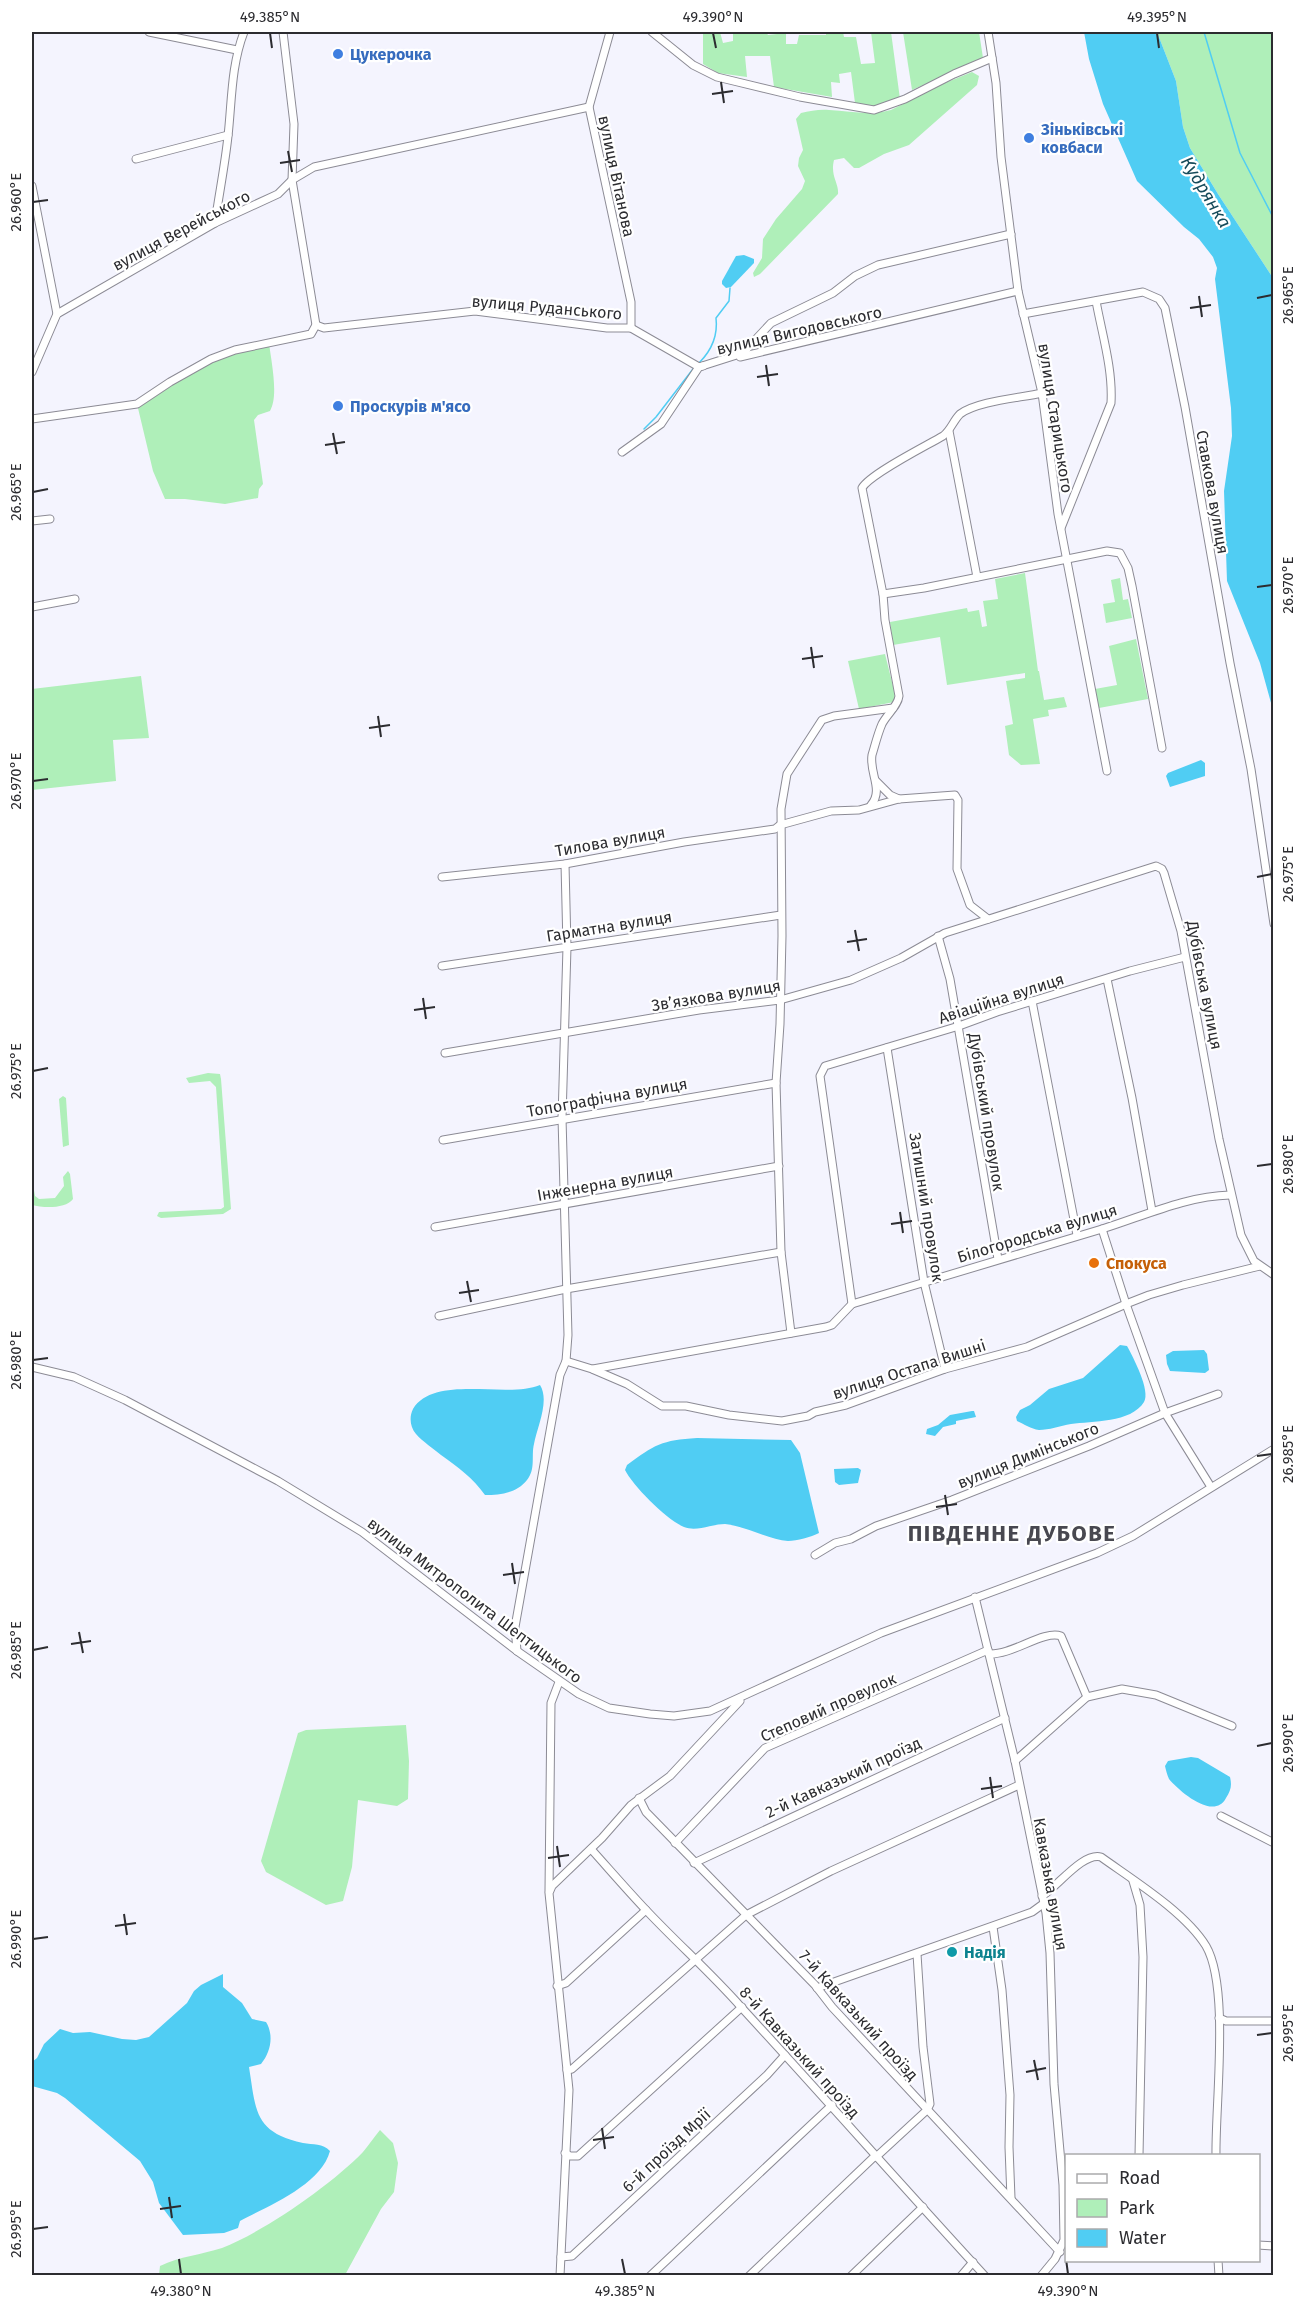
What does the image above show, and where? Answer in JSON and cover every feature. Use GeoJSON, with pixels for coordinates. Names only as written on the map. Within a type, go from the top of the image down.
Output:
{"type":"FeatureCollection","features":[{"type":"Feature","properties":{"kind":"street"},"geometry":{"type":"LineString","coordinates":[[149,32],[237,50]]}},
{"type":"Feature","properties":{"kind":"street"},"geometry":{"type":"LineString","coordinates":[[215,223],[228,135],[231,86],[237,50],[244,32]]}},
{"type":"Feature","properties":{"kind":"street"},"geometry":{"type":"LineString","coordinates":[[32,418],[137,404],[163,386],[212,359],[235,350],[312,334],[316,325],[292,180],[294,124],[283,32]]}},
{"type":"Feature","properties":{"kind":"street","name":"вулиця Вітанова"},"geometry":{"type":"LineString","coordinates":[[610,32],[589,107],[631,302],[631,328]]}},
{"type":"Feature","properties":{"kind":"street"},"geometry":{"type":"LineString","coordinates":[[652,32],[693,65],[717,77],[800,97],[874,110],[905,99],[992,58]]}},
{"type":"Feature","properties":{"kind":"street","name":"вулиця Старицького"},"geometry":{"type":"LineString","coordinates":[[988,32],[1018,291],[1034,353],[1063,514]]}},
{"type":"Feature","properties":{"kind":"street","name":"вулиця Верейського"},"geometry":{"type":"LineString","coordinates":[[57,314],[215,223],[278,194],[292,180],[314,166],[589,107]]}},
{"type":"Feature","properties":{"kind":"street"},"geometry":{"type":"LineString","coordinates":[[136,159],[228,135]]}},
{"type":"Feature","properties":{"kind":"street"},"geometry":{"type":"LineString","coordinates":[[32,186],[57,314],[32,372]]}},
{"type":"Feature","properties":{"kind":"street"},"geometry":{"type":"LineString","coordinates":[[750,351],[771,323],[833,293],[864,271],[878,265],[1011,234]]}},
{"type":"Feature","properties":{"kind":"street","name":"вулиця Вигодовського"},"geometry":{"type":"LineString","coordinates":[[622,452],[661,424],[699,367],[750,351],[1018,291]]}},
{"type":"Feature","properties":{"kind":"street","name":"Ставкова вулиця"},"geometry":{"type":"LineString","coordinates":[[1023,314],[1143,292],[1159,300],[1165,308],[1261,828],[1265,876],[1274,924]]}},
{"type":"Feature","properties":{"kind":"street"},"geometry":{"type":"LineString","coordinates":[[1096,301],[1112,390],[1111,404],[1063,514],[1061,528],[1107,771]]}},
{"type":"Feature","properties":{"kind":"street","name":"вулиця Руданського"},"geometry":{"type":"LineString","coordinates":[[316,325],[324,328],[475,311],[607,328],[631,328],[699,367]]}},
{"type":"Feature","properties":{"kind":"street"},"geometry":{"type":"LineString","coordinates":[[871,806],[876,795],[872,758],[881,726],[898,703],[899,696],[885,620],[883,594],[862,488],[865,483],[949,431],[954,421],[966,411],[977,406],[1042,393]]}},
{"type":"Feature","properties":{"kind":"street"},"geometry":{"type":"LineString","coordinates":[[949,431],[976,577]]}},
{"type":"Feature","properties":{"kind":"street"},"geometry":{"type":"LineString","coordinates":[[32,521],[50,519]]}},
{"type":"Feature","properties":{"kind":"street"},"geometry":{"type":"LineString","coordinates":[[883,594],[1107,552],[1120,553],[1125,560],[1130,577],[1162,748]]}},
{"type":"Feature","properties":{"kind":"street"},"geometry":{"type":"LineString","coordinates":[[32,607],[75,599]]}},
{"type":"Feature","properties":{"kind":"street"},"geometry":{"type":"LineString","coordinates":[[790,1333],[781,1252],[776,1083],[780,1000],[781,809],[787,774],[822,720],[834,716],[893,708]]}},
{"type":"Feature","properties":{"kind":"street"},"geometry":{"type":"LineString","coordinates":[[876,781],[890,795],[899,799]]}},
{"type":"Feature","properties":{"kind":"street","name":"Тилова вулиця"},"geometry":{"type":"LineString","coordinates":[[442,877],[565,864],[684,842],[775,829],[780,825],[831,811],[859,810],[899,799],[955,795],[958,800],[957,869],[970,905],[988,919]]}},
{"type":"Feature","properties":{"kind":"street"},"geometry":{"type":"LineString","coordinates":[[517,1651],[515,1627],[520,1594],[560,1376],[566,1361],[568,1335],[562,1118],[567,947],[565,864]]}},
{"type":"Feature","properties":{"kind":"street","name":"Дубівська вулиця"},"geometry":{"type":"LineString","coordinates":[[978,923],[1156,866],[1162,868],[1181,931],[1230,1195],[1241,1235],[1254,1261],[1274,1275]]}},
{"type":"Feature","properties":{"kind":"street","name":"Гарматна вулиця"},"geometry":{"type":"LineString","coordinates":[[442,966],[781,915]]}},
{"type":"Feature","properties":{"kind":"street","name":"Звʼязкова вулиця"},"geometry":{"type":"LineString","coordinates":[[446,1053],[699,1010],[780,1000],[851,980],[901,958],[938,936],[978,923]]}},
{"type":"Feature","properties":{"kind":"street","name":"Дубівський провулок"},"geometry":{"type":"LineString","coordinates":[[938,936],[950,979],[959,1026],[976,1140],[998,1259]]}},
{"type":"Feature","properties":{"kind":"street","name":"Авіаційна вулиця"},"geometry":{"type":"LineString","coordinates":[[852,1304],[821,1087],[820,1072],[825,1066],[1130,971],[1185,957]]}},
{"type":"Feature","properties":{"kind":"street"},"geometry":{"type":"LineString","coordinates":[[1107,979],[1132,1098],[1152,1211]]}},
{"type":"Feature","properties":{"kind":"street"},"geometry":{"type":"LineString","coordinates":[[1032,1001],[1077,1235]]}},
{"type":"Feature","properties":{"kind":"street","name":"Затишний провулок"},"geometry":{"type":"LineString","coordinates":[[887,1048],[924,1282],[945,1369]]}},
{"type":"Feature","properties":{"kind":"street","name":"Топографічна вулиця"},"geometry":{"type":"LineString","coordinates":[[443,1140],[776,1083]]}},
{"type":"Feature","properties":{"kind":"street","name":"Інженерна вулиця"},"geometry":{"type":"LineString","coordinates":[[435,1227],[779,1166]]}},
{"type":"Feature","properties":{"kind":"street","name":"Білогородська вулиця"},"geometry":{"type":"LineString","coordinates":[[852,1304],[1102,1229],[1152,1211],[1213,1196],[1230,1195]]}},
{"type":"Feature","properties":{"kind":"street"},"geometry":{"type":"LineString","coordinates":[[1102,1229],[1165,1413],[1211,1487]]}},
{"type":"Feature","properties":{"kind":"street"},"geometry":{"type":"LineString","coordinates":[[439,1316],[566,1289],[781,1252]]}},
{"type":"Feature","properties":{"kind":"street","name":"вулиця Остапа Вишні"},"geometry":{"type":"LineString","coordinates":[[566,1361],[627,1384],[662,1406],[686,1406],[729,1415],[782,1420],[846,1406],[945,1369],[1027,1347],[1126,1304],[1183,1285],[1260,1266]]}},
{"type":"Feature","properties":{"kind":"street"},"geometry":{"type":"LineString","coordinates":[[592,1369],[832,1325],[852,1304]]}},
{"type":"Feature","properties":{"kind":"street","name":"вулиця Митрополита Шептицького"},"geometry":{"type":"LineString","coordinates":[[32,1367],[74,1377],[125,1400],[320,1505],[399,1559],[559,1682],[591,1701],[609,1708],[666,1715],[710,1711],[881,1633],[1097,1553],[1133,1536],[1274,1449]]}},
{"type":"Feature","properties":{"kind":"street","name":"вулиця Димінського"},"geometry":{"type":"LineString","coordinates":[[816,1555],[835,1543],[850,1539],[876,1526],[952,1500],[1089,1446],[1165,1413],[1218,1394]]}},
{"type":"Feature","properties":{"kind":"street","name":"Кавказька вулиця"},"geometry":{"type":"LineString","coordinates":[[975,1597],[1015,1761],[1043,1900],[1050,1953],[1054,2084],[1063,2186],[1063,2252]]}},
{"type":"Feature","properties":{"kind":"street","name":"Степовий провулок"},"geometry":{"type":"LineString","coordinates":[[675,1842],[765,1748],[988,1652],[1011,1651],[1046,1635],[1060,1636],[1088,1697]]}},
{"type":"Feature","properties":{"kind":"street"},"geometry":{"type":"LineString","coordinates":[[559,1682],[551,1703],[549,1893],[569,2090],[560,2276]]}},
{"type":"Feature","properties":{"kind":"street"},"geometry":{"type":"LineString","coordinates":[[1015,1761],[1088,1697],[1122,1689],[1156,1695],[1232,1726]]}},
{"type":"Feature","properties":{"kind":"street"},"geometry":{"type":"LineString","coordinates":[[549,1893],[552,1886],[591,1849],[618,1817],[639,1798],[670,1776],[710,1735],[730,1710],[749,1693]]}},
{"type":"Feature","properties":{"kind":"street","name":"2-й Кавказький проїзд"},"geometry":{"type":"LineString","coordinates":[[694,1863],[1005,1718]]}},
{"type":"Feature","properties":{"kind":"street"},"geometry":{"type":"LineString","coordinates":[[567,2070],[572,2069],[605,2042],[746,1915],[831,1871],[1019,1785]]}},
{"type":"Feature","properties":{"kind":"street","name":"7-й Кавказький проїзд"},"geometry":{"type":"LineString","coordinates":[[639,1798],[646,1812],[817,1988],[927,2110],[1063,2252]]}},
{"type":"Feature","properties":{"kind":"street"},"geometry":{"type":"LineString","coordinates":[[1221,1816],[1274,1844]]}},
{"type":"Feature","properties":{"kind":"street","name":"8-й Кавказький проїзд"},"geometry":{"type":"LineString","coordinates":[[591,1849],[646,1910],[742,2007],[875,2157],[985,2276]]}},
{"type":"Feature","properties":{"kind":"street"},"geometry":{"type":"LineString","coordinates":[[817,1988],[1032,1912],[1050,1891],[1086,1859],[1094,1855],[1101,1857],[1171,1909],[1206,1946],[1215,1968],[1219,2018],[1216,2154]]}},
{"type":"Feature","properties":{"kind":"street"},"geometry":{"type":"LineString","coordinates":[[1133,1881],[1140,1905],[1143,1957],[1139,2154]]}},
{"type":"Feature","properties":{"kind":"street"},"geometry":{"type":"LineString","coordinates":[[557,1986],[566,1983],[646,1910]]}},
{"type":"Feature","properties":{"kind":"street"},"geometry":{"type":"LineString","coordinates":[[993,1926],[1002,1990],[1010,2095],[1011,2198]]}},
{"type":"Feature","properties":{"kind":"street"},"geometry":{"type":"LineString","coordinates":[[749,2276],[927,2110],[930,2104],[930,2092],[923,2047],[917,1954]]}},
{"type":"Feature","properties":{"kind":"street"},"geometry":{"type":"LineString","coordinates":[[565,2153],[578,2156],[742,2007]]}},
{"type":"Feature","properties":{"kind":"street"},"geometry":{"type":"LineString","coordinates":[[1219,2018],[1226,2021],[1274,2020]]}},
{"type":"Feature","properties":{"kind":"street","name":"6-й проїзд Мрії"},"geometry":{"type":"LineString","coordinates":[[561,2257],[572,2256],[767,2075],[785,2055]]}},
{"type":"Feature","properties":{"kind":"street"},"geometry":{"type":"LineString","coordinates":[[650,2276],[831,2105]]}},
{"type":"Feature","properties":{"kind":"street"},"geometry":{"type":"LineString","coordinates":[[851,2276],[923,2207]]}},
{"type":"Feature","properties":{"kind":"street"},"geometry":{"type":"LineString","coordinates":[[1041,2276],[1063,2252]]}},
{"type":"Feature","properties":{"kind":"street"},"geometry":{"type":"LineString","coordinates":[[961,2276],[973,2262]]}},
{"type":"Feature","properties":{"kind":"green space"},"geometry":{"type":"Polygon","coordinates":[[[703,32],[720,32],[723,43],[733,41],[733,32],[766,32],[768,35],[786,33],[786,44],[797,44],[799,35],[826,35],[826,32],[843,32],[844,37],[856,37],[861,64],[875,63],[871,32],[891,32],[900,99],[873,107],[855,103],[851,72],[839,74],[840,83],[831,82],[832,97],[774,87],[770,56],[745,56],[747,77],[718,73],[703,64],[703,32]]]}},
{"type":"Feature","properties":{"kind":"green space"},"geometry":{"type":"Polygon","coordinates":[[[903,32],[979,32],[983,58],[912,90],[903,32]]]}},
{"type":"Feature","properties":{"kind":"green space"},"geometry":{"type":"Polygon","coordinates":[[[1157,32],[1273,32],[1273,278],[1190,148],[1183,127],[1176,81],[1157,32]]]}},
{"type":"Feature","properties":{"kind":"green space"},"geometry":{"type":"Polygon","coordinates":[[[972,72],[979,76],[977,85],[909,145],[884,154],[859,168],[854,168],[844,158],[834,160],[833,171],[838,194],[760,274],[754,277],[753,273],[762,258],[763,239],[776,219],[802,189],[805,181],[798,166],[803,150],[796,119],[801,113],[822,110],[883,112],[972,72]]]}},
{"type":"Feature","properties":{"kind":"green space"},"geometry":{"type":"Polygon","coordinates":[[[269,343],[274,378],[273,404],[270,411],[258,415],[254,420],[263,484],[259,489],[258,498],[225,504],[165,499],[153,471],[137,404],[211,359],[269,343]]]}},
{"type":"Feature","properties":{"kind":"green space"},"geometry":{"type":"Polygon","coordinates":[[[1025,573],[1044,700],[1064,697],[1067,707],[1048,710],[1049,716],[1033,719],[1040,764],[1021,765],[1009,755],[1005,726],[1013,724],[1006,681],[1025,678],[1025,673],[947,685],[940,637],[893,645],[890,622],[967,608],[968,612],[979,610],[982,627],[987,626],[983,601],[998,599],[995,579],[1025,573]]]}},
{"type":"Feature","properties":{"kind":"green space"},"geometry":{"type":"Polygon","coordinates":[[[1120,578],[1123,600],[1128,599],[1132,618],[1106,623],[1103,604],[1115,602],[1111,580],[1120,578]]]}},
{"type":"Feature","properties":{"kind":"green space"},"geometry":{"type":"Polygon","coordinates":[[[1136,639],[1148,699],[1099,708],[1095,689],[1117,685],[1109,646],[1136,639]]]}},
{"type":"Feature","properties":{"kind":"green space"},"geometry":{"type":"Polygon","coordinates":[[[885,654],[895,694],[894,702],[859,709],[848,661],[885,654]]]}},
{"type":"Feature","properties":{"kind":"green space"},"geometry":{"type":"Polygon","coordinates":[[[141,676],[149,738],[113,740],[116,781],[32,790],[32,689],[141,676]]]}},
{"type":"Feature","properties":{"kind":"green space"},"geometry":{"type":"Polygon","coordinates":[[[208,1073],[220,1074],[221,1079],[231,1209],[223,1214],[161,1218],[157,1216],[159,1212],[224,1207],[216,1087],[210,1081],[189,1083],[186,1078],[208,1073]]]}},
{"type":"Feature","properties":{"kind":"green space"},"geometry":{"type":"Polygon","coordinates":[[[63,1096],[66,1098],[69,1145],[63,1147],[59,1099],[63,1096]]]}},
{"type":"Feature","properties":{"kind":"green space"},"geometry":{"type":"Polygon","coordinates":[[[68,1171],[73,1199],[70,1202],[54,1207],[32,1205],[32,1179],[35,1196],[39,1199],[55,1198],[64,1186],[63,1177],[68,1171]]]}},
{"type":"Feature","properties":{"kind":"green space"},"geometry":{"type":"Polygon","coordinates":[[[406,1725],[409,1761],[408,1799],[397,1806],[358,1800],[352,1867],[343,1901],[326,1905],[266,1872],[261,1861],[298,1733],[306,1730],[406,1725]]]}},
{"type":"Feature","properties":{"kind":"green space"},"geometry":{"type":"Polygon","coordinates":[[[380,2130],[393,2143],[398,2163],[394,2192],[381,2209],[345,2275],[159,2275],[160,2266],[222,2248],[258,2230],[297,2206],[350,2165],[380,2130]]]}},
{"type":"Feature","properties":{"kind":"water","name":"Кудрянка"},"geometry":{"type":"Polygon","coordinates":[[[1084,32],[1157,32],[1176,81],[1183,127],[1190,148],[1273,278],[1273,710],[1260,663],[1227,581],[1224,491],[1232,436],[1231,408],[1215,279],[1217,268],[1213,257],[1199,239],[1137,181],[1103,104],[1089,59],[1084,32]]]}},
{"type":"Feature","properties":{"kind":"water"},"geometry":{"type":"Polygon","coordinates":[[[744,255],[754,259],[754,263],[731,287],[726,288],[722,281],[736,256],[744,255]]]}},
{"type":"Feature","properties":{"kind":"water"},"geometry":{"type":"Polygon","coordinates":[[[1201,760],[1205,763],[1205,776],[1170,787],[1166,776],[1168,773],[1201,760]]]}},
{"type":"Feature","properties":{"kind":"water"},"geometry":{"type":"Polygon","coordinates":[[[1120,1345],[1127,1346],[1143,1382],[1146,1397],[1138,1409],[1110,1420],[1071,1424],[1043,1430],[1033,1429],[1017,1421],[1016,1417],[1020,1410],[1030,1405],[1049,1389],[1083,1378],[1120,1345]]]}},
{"type":"Feature","properties":{"kind":"water"},"geometry":{"type":"Polygon","coordinates":[[[1204,1350],[1207,1354],[1209,1370],[1205,1373],[1170,1371],[1166,1355],[1173,1351],[1204,1350]]]}},
{"type":"Feature","properties":{"kind":"water"},"geometry":{"type":"Polygon","coordinates":[[[540,1385],[544,1399],[533,1449],[530,1476],[518,1488],[508,1492],[485,1495],[465,1473],[419,1437],[411,1425],[413,1409],[423,1398],[437,1392],[472,1389],[526,1389],[540,1385]]]}},
{"type":"Feature","properties":{"kind":"water"},"geometry":{"type":"Polygon","coordinates":[[[974,1411],[976,1417],[956,1421],[956,1424],[943,1427],[935,1436],[926,1434],[927,1429],[938,1425],[950,1415],[974,1411]]]}},
{"type":"Feature","properties":{"kind":"water"},"geometry":{"type":"Polygon","coordinates":[[[697,1438],[791,1440],[800,1453],[819,1533],[788,1541],[725,1524],[689,1528],[677,1523],[660,1510],[629,1477],[625,1470],[627,1465],[659,1445],[675,1440],[697,1438]]]}},
{"type":"Feature","properties":{"kind":"water"},"geometry":{"type":"Polygon","coordinates":[[[858,1468],[861,1470],[858,1483],[839,1485],[835,1482],[834,1469],[858,1468]]]}},
{"type":"Feature","properties":{"kind":"water"},"geometry":{"type":"Polygon","coordinates":[[[1198,1758],[1230,1777],[1230,1790],[1221,1804],[1214,1807],[1197,1802],[1169,1779],[1165,1766],[1168,1761],[1198,1758]]]}},
{"type":"Feature","properties":{"kind":"water"},"geometry":{"type":"Polygon","coordinates":[[[223,1974],[223,1987],[242,2003],[252,2019],[266,2022],[270,2032],[269,2049],[261,2064],[249,2067],[260,2117],[275,2133],[303,2143],[321,2145],[330,2151],[325,2163],[305,2184],[240,2221],[238,2228],[224,2233],[183,2235],[159,2203],[153,2182],[140,2161],[65,2098],[57,2093],[32,2086],[32,2062],[37,2058],[44,2044],[60,2029],[73,2033],[90,2032],[122,2039],[136,2040],[149,2037],[187,2003],[194,1991],[201,1985],[223,1974]]]}},
{"type":"Feature","properties":{"kind":"waterway"},"geometry":{"type":"LineString","coordinates":[[1204,32],[1240,153],[1274,219]]}},
{"type":"Feature","properties":{"kind":"waterway"},"geometry":{"type":"LineString","coordinates":[[699,363],[713,342],[716,318],[729,301],[730,288]]}},
{"type":"Feature","properties":{"kind":"waterway"},"geometry":{"type":"LineString","coordinates":[[644,429],[693,369]]}},
{"type":"Feature","properties":{"kind":"place","name":"Цукерочка"},"geometry":{"type":"Point","coordinates":[338,54]}},
{"type":"Feature","properties":{"kind":"place","name":"Зіньківські ковбаси"},"geometry":{"type":"Point","coordinates":[1029,138]}},
{"type":"Feature","properties":{"kind":"place","name":"Проскурів м'ясо"},"geometry":{"type":"Point","coordinates":[338,406]}},
{"type":"Feature","properties":{"kind":"place","name":"Спокуса"},"geometry":{"type":"Point","coordinates":[1094,1263]}},
{"type":"Feature","properties":{"kind":"place","name":"Надія"},"geometry":{"type":"Point","coordinates":[952,1952]}},
{"type":"Feature","properties":{"kind":"district","name":"ПІВДЕННЕ ДУБОВЕ"},"geometry":{"type":"Point","coordinates":[1012,1533]}}]}
